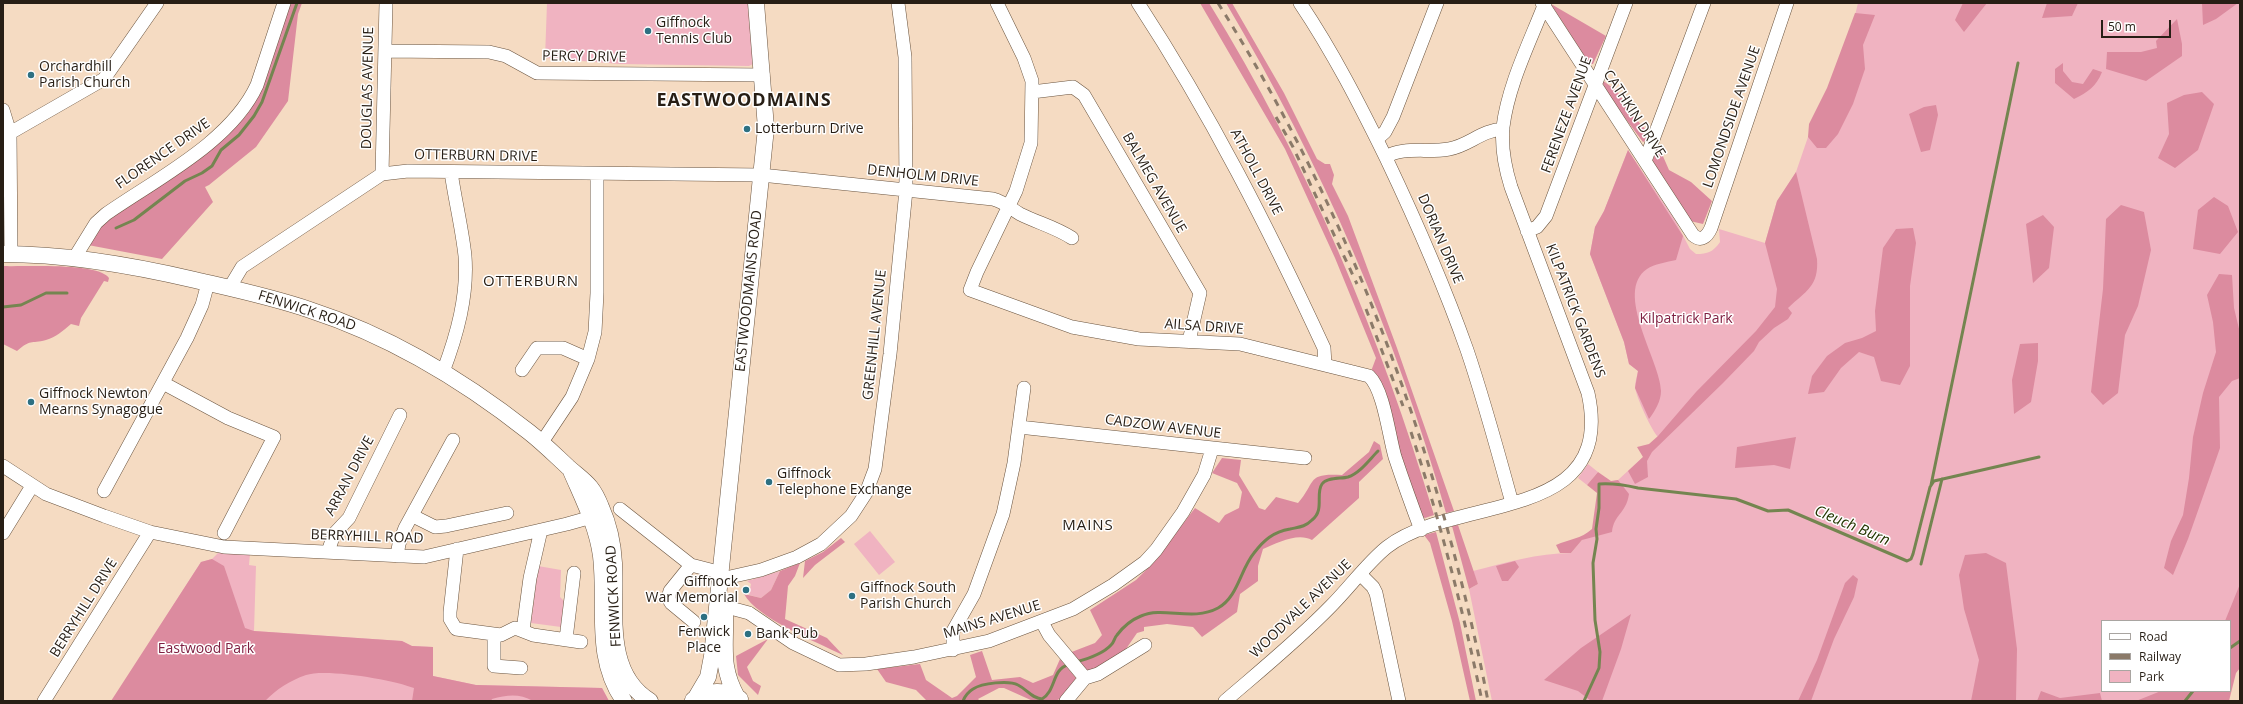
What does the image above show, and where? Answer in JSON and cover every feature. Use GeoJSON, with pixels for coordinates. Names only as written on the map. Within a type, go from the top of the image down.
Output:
{"type":"FeatureCollection","features":[{"type":"Feature","properties":{"kind":"main road","name":"EASTWOODMAINS ROAD"},"geometry":{"type":"LineString","coordinates":[[693,700],[704,686],[710,669],[720,609],[766,128],[763,75],[756,3]]}},
{"type":"Feature","properties":{"kind":"main road","name":"FENWICK ROAD"},"geometry":{"type":"LineString","coordinates":[[7,254],[74,257],[124,264],[230,287],[290,303],[352,325],[408,352],[479,395],[542,442],[570,469],[591,486],[598,516],[605,658],[613,683],[624,701]]}},
{"type":"Feature","properties":{"kind":"main road","name":"FENWICK ROAD"},"geometry":{"type":"LineString","coordinates":[[598,516],[611,538],[614,561],[617,653],[624,673],[632,686],[650,701]]}},
{"type":"Feature","properties":{"kind":"main road","name":"EASTWOODMAINS ROAD"},"geometry":{"type":"LineString","coordinates":[[720,609],[724,665],[727,677],[740,699]]}},
{"type":"Feature","properties":{"kind":"main road"},"geometry":{"type":"LineString","coordinates":[[693,700],[716,692],[740,699]]}},
{"type":"Feature","properties":{"kind":"street"},"geometry":{"type":"LineString","coordinates":[[10,133],[104,80],[158,3]]}},
{"type":"Feature","properties":{"kind":"street","name":"FLORENCE DRIVE"},"geometry":{"type":"LineString","coordinates":[[74,257],[96,224],[106,214],[184,162],[230,125],[252,96],[257,85],[284,3]]}},
{"type":"Feature","properties":{"kind":"street","name":"DOUGLAS AVENUE"},"geometry":{"type":"LineString","coordinates":[[382,174],[386,3]]}},
{"type":"Feature","properties":{"kind":"street","name":"GREENHILL AVENUE"},"geometry":{"type":"LineString","coordinates":[[722,576],[761,570],[811,550],[843,526],[866,493],[875,469],[879,444],[906,190],[905,57],[898,3]]}},
{"type":"Feature","properties":{"kind":"street"},"geometry":{"type":"LineString","coordinates":[[997,3],[1029,70],[1032,92],[1031,143],[1023,173],[1008,207]]}},
{"type":"Feature","properties":{"kind":"street","name":"ATHOLL DRIVE"},"geometry":{"type":"LineString","coordinates":[[1138,3],[1182,73],[1247,188],[1324,348],[1325,365]]}},
{"type":"Feature","properties":{"kind":"street","name":"DORIAN DRIVE"},"geometry":{"type":"LineString","coordinates":[[1300,3],[1321,33],[1346,78],[1386,157],[1429,252],[1464,344],[1512,504]]}},
{"type":"Feature","properties":{"kind":"street"},"geometry":{"type":"LineString","coordinates":[[1377,139],[1385,132],[1393,117],[1437,3]]}},
{"type":"Feature","properties":{"kind":"street","name":"FERENEZE AVENUE"},"geometry":{"type":"LineString","coordinates":[[1527,230],[1537,227],[1546,216],[1626,3]]}},
{"type":"Feature","properties":{"kind":"street"},"geometry":{"type":"LineString","coordinates":[[1645,161],[1704,3]]}},
{"type":"Feature","properties":{"kind":"street","name":"LOMONDSIDE AVENUE"},"geometry":{"type":"LineString","coordinates":[[1702,238],[1708,235],[1711,228],[1787,3]]}},
{"type":"Feature","properties":{"kind":"street","name":"CATHKIN DRIVE"},"geometry":{"type":"LineString","coordinates":[[1544,4],[1693,235],[1697,238],[1702,238]]}},
{"type":"Feature","properties":{"kind":"street","name":"KILPATRICK GARDENS"},"geometry":{"type":"LineString","coordinates":[[1421,530],[1512,504],[1547,491],[1568,478],[1576,470],[1588,448],[1593,421],[1588,393],[1506,170],[1503,129],[1515,82],[1544,4]]}},
{"type":"Feature","properties":{"kind":"street","name":"PERCY DRIVE"},"geometry":{"type":"LineString","coordinates":[[385,51],[489,52],[506,56],[537,72],[763,75]]}},
{"type":"Feature","properties":{"kind":"street","name":"BALMEG AVENUE"},"geometry":{"type":"LineString","coordinates":[[1032,92],[1073,87],[1084,95],[1200,293],[1189,341]]}},
{"type":"Feature","properties":{"kind":"street"},"geometry":{"type":"LineString","coordinates":[[3,110],[10,133],[7,254]]}},
{"type":"Feature","properties":{"kind":"street"},"geometry":{"type":"LineString","coordinates":[[1386,157],[1397,151],[1428,152],[1450,149],[1486,132],[1503,129]]}},
{"type":"Feature","properties":{"kind":"street","name":"OTTERBURN DRIVE"},"geometry":{"type":"LineString","coordinates":[[230,287],[238,271],[242,267],[382,174],[408,171],[689,176],[761,175]]}},
{"type":"Feature","properties":{"kind":"street"},"geometry":{"type":"LineString","coordinates":[[443,372],[456,337],[464,296],[465,256],[451,172]]}},
{"type":"Feature","properties":{"kind":"street"},"geometry":{"type":"LineString","coordinates":[[542,442],[572,397],[588,359],[595,332],[597,293],[597,174]]}},
{"type":"Feature","properties":{"kind":"street","name":"DENHOLM DRIVE"},"geometry":{"type":"LineString","coordinates":[[761,175],[993,199],[1003,202],[1008,207],[1050,225],[1072,238]]}},
{"type":"Feature","properties":{"kind":"street","name":"AILSA DRIVE"},"geometry":{"type":"LineString","coordinates":[[1008,207],[971,285],[970,290],[972,292],[1072,327],[1140,339],[1240,344],[1369,376],[1375,382],[1396,459],[1421,530]]}},
{"type":"Feature","properties":{"kind":"street"},"geometry":{"type":"LineString","coordinates":[[104,491],[163,383],[202,305],[208,283]]}},
{"type":"Feature","properties":{"kind":"street"},"geometry":{"type":"LineString","coordinates":[[522,370],[537,348],[563,348],[588,359]]}},
{"type":"Feature","properties":{"kind":"street"},"geometry":{"type":"LineString","coordinates":[[163,383],[228,418],[274,437],[224,533]]}},
{"type":"Feature","properties":{"kind":"street"},"geometry":{"type":"LineString","coordinates":[[953,650],[953,632],[974,594],[997,535],[1008,490],[1024,388]]}},
{"type":"Feature","properties":{"kind":"street","name":"ARRAN DRIVE"},"geometry":{"type":"LineString","coordinates":[[328,552],[334,534],[349,518],[400,415]]}},
{"type":"Feature","properties":{"kind":"street","name":"CADZOW AVENUE"},"geometry":{"type":"LineString","coordinates":[[1019,427],[1305,458]]}},
{"type":"Feature","properties":{"kind":"street"},"geometry":{"type":"LineString","coordinates":[[397,556],[399,544],[453,440]]}},
{"type":"Feature","properties":{"kind":"street","name":"MAINS AVENUE"},"geometry":{"type":"LineString","coordinates":[[720,609],[748,613],[793,643],[839,665],[866,664],[953,650],[983,642],[1042,622],[1096,597],[1130,573],[1156,550],[1194,494],[1211,458],[1212,449]]}},
{"type":"Feature","properties":{"kind":"street","name":"BERRYHILL ROAD"},"geometry":{"type":"LineString","coordinates":[[3,466],[32,486],[72,504],[150,532],[224,547],[397,556],[424,556],[598,516]]}},
{"type":"Feature","properties":{"kind":"street"},"geometry":{"type":"LineString","coordinates":[[3,533],[32,486]]}},
{"type":"Feature","properties":{"kind":"street"},"geometry":{"type":"LineString","coordinates":[[620,509],[691,565],[722,576]]}},
{"type":"Feature","properties":{"kind":"street"},"geometry":{"type":"LineString","coordinates":[[413,516],[435,527],[506,513]]}},
{"type":"Feature","properties":{"kind":"street"},"geometry":{"type":"LineString","coordinates":[[523,630],[530,578],[541,530]]}},
{"type":"Feature","properties":{"kind":"street","name":"WOODVALE AVENUE"},"geometry":{"type":"LineString","coordinates":[[1225,701],[1312,624],[1388,547],[1421,530]]}},
{"type":"Feature","properties":{"kind":"street","name":"BERRYHILL DRIVE"},"geometry":{"type":"LineString","coordinates":[[44,701],[150,532]]}},
{"type":"Feature","properties":{"kind":"street"},"geometry":{"type":"LineString","coordinates":[[457,549],[450,619],[456,629],[501,635],[514,628],[523,630],[533,635],[580,642]]}},
{"type":"Feature","properties":{"kind":"street"},"geometry":{"type":"LineString","coordinates":[[691,565],[670,592],[668,598],[671,603],[694,622]]}},
{"type":"Feature","properties":{"kind":"street"},"geometry":{"type":"LineString","coordinates":[[566,639],[574,573]]}},
{"type":"Feature","properties":{"kind":"street"},"geometry":{"type":"LineString","coordinates":[[1361,575],[1374,587],[1376,594],[1396,700]]}},
{"type":"Feature","properties":{"kind":"street"},"geometry":{"type":"LineString","coordinates":[[1042,622],[1049,635],[1085,678]]}},
{"type":"Feature","properties":{"kind":"street"},"geometry":{"type":"LineString","coordinates":[[494,634],[494,666],[521,668]]}},
{"type":"Feature","properties":{"kind":"street"},"geometry":{"type":"LineString","coordinates":[[1066,701],[1085,678],[1098,674],[1145,645]]}},
{"type":"Feature","properties":{"kind":"green space"},"geometry":{"type":"Polygon","coordinates":[[[290,3],[302,3],[298,14],[288,101],[256,147],[205,187],[213,202],[162,259],[88,245],[99,225],[226,136],[245,117],[258,97],[290,3]]]}},
{"type":"Feature","properties":{"kind":"green space","name":"Giffnock Tennis Club"},"geometry":{"type":"Polygon","coordinates":[[[547,3],[748,3],[753,64],[749,66],[620,64],[545,58],[547,3]]]}},
{"type":"Feature","properties":{"kind":"green space"},"geometry":{"type":"Polygon","coordinates":[[[1200,3],[1209,3],[1245,63],[1309,188],[1365,316],[1413,448],[1434,515],[1425,518],[1420,516],[1370,374],[1376,358],[1335,258],[1285,149],[1200,3]]]}},
{"type":"Feature","properties":{"kind":"green space"},"geometry":{"type":"Polygon","coordinates":[[[1226,3],[1232,3],[1284,93],[1317,159],[1325,164],[1330,164],[1334,175],[1332,184],[1348,216],[1397,348],[1454,511],[1446,513],[1404,380],[1353,251],[1324,187],[1293,125],[1261,64],[1226,3]]]}},
{"type":"Feature","properties":{"kind":"green space","name":"Kilpatrick Park"},"geometry":{"type":"Polygon","coordinates":[[[1858,3],[2240,3],[2240,641],[2231,620],[2101,620],[2101,692],[2192,692],[2185,701],[1492,701],[1469,589],[1478,584],[1473,571],[1534,557],[1559,553],[1571,553],[1582,540],[1596,529],[1599,484],[1618,480],[1643,457],[1658,437],[1648,421],[1638,398],[1635,387],[1638,371],[1629,364],[1624,342],[1590,254],[1595,227],[1604,211],[1628,150],[1675,220],[1690,249],[1696,254],[1704,254],[1715,248],[1720,242],[1719,229],[1765,243],[1777,201],[1796,172],[1808,137],[1835,98],[1858,3]]]}},
{"type":"Feature","properties":{"kind":"green space"},"geometry":{"type":"Polygon","coordinates":[[[1963,3],[1987,3],[1964,32],[1955,20],[1963,3]]]}},
{"type":"Feature","properties":{"kind":"green space"},"geometry":{"type":"Polygon","coordinates":[[[2047,3],[2078,3],[2072,16],[2042,18],[2047,3]]]}},
{"type":"Feature","properties":{"kind":"green space"},"geometry":{"type":"Polygon","coordinates":[[[2202,3],[2238,3],[2216,19],[2203,25],[2202,3]]]}},
{"type":"Feature","properties":{"kind":"green space"},"geometry":{"type":"Polygon","coordinates":[[[1551,4],[1606,36],[1593,64],[1589,64],[1551,4]]]}},
{"type":"Feature","properties":{"kind":"green space"},"geometry":{"type":"Polygon","coordinates":[[[1855,13],[1875,15],[1863,45],[1865,69],[1853,104],[1838,134],[1826,148],[1817,148],[1808,137],[1809,124],[1827,88],[1855,13]]]}},
{"type":"Feature","properties":{"kind":"green space"},"geometry":{"type":"Polygon","coordinates":[[[2177,19],[2182,44],[2182,56],[2146,81],[2106,69],[2107,52],[2141,52],[2157,48],[2156,41],[2177,19]]]}},
{"type":"Feature","properties":{"kind":"green space"},"geometry":{"type":"Polygon","coordinates":[[[2063,63],[2063,71],[2072,82],[2083,84],[2093,69],[2102,72],[2097,82],[2091,88],[2074,99],[2055,83],[2055,69],[2063,63]]]}},
{"type":"Feature","properties":{"kind":"green space"},"geometry":{"type":"Polygon","coordinates":[[[1602,80],[1617,91],[1634,117],[1648,132],[1645,141],[1643,142],[1606,93],[1602,80]]]}},
{"type":"Feature","properties":{"kind":"green space"},"geometry":{"type":"Polygon","coordinates":[[[2202,92],[2214,104],[2198,150],[2175,168],[2158,158],[2169,134],[2167,103],[2184,95],[2202,92]]]}},
{"type":"Feature","properties":{"kind":"green space"},"geometry":{"type":"Polygon","coordinates":[[[1936,105],[1938,115],[1930,150],[1921,152],[1909,114],[1924,107],[1936,105]]]}},
{"type":"Feature","properties":{"kind":"green space"},"geometry":{"type":"Polygon","coordinates":[[[1657,148],[1662,154],[1669,170],[1691,182],[1712,201],[1703,224],[1690,221],[1652,162],[1657,148]]]}},
{"type":"Feature","properties":{"kind":"green space"},"geometry":{"type":"Polygon","coordinates":[[[1628,150],[1683,236],[1676,260],[1657,264],[1647,269],[1638,280],[1635,294],[1636,310],[1659,378],[1661,391],[1657,406],[1649,419],[1635,388],[1638,371],[1629,364],[1624,342],[1590,254],[1595,227],[1604,211],[1628,150]]]}},
{"type":"Feature","properties":{"kind":"green space"},"geometry":{"type":"Polygon","coordinates":[[[1796,172],[1817,259],[1816,276],[1813,282],[1806,292],[1788,308],[1792,313],[1788,319],[1774,328],[1759,342],[1754,351],[1723,383],[1652,452],[1647,461],[1648,477],[1635,484],[1628,471],[1643,457],[1637,447],[1649,444],[1658,436],[1696,392],[1756,331],[1775,307],[1777,289],[1765,243],[1777,201],[1796,172]]]}},
{"type":"Feature","properties":{"kind":"green space"},"geometry":{"type":"Polygon","coordinates":[[[2214,197],[2228,206],[2238,232],[2220,254],[2193,249],[2198,210],[2214,197]]]}},
{"type":"Feature","properties":{"kind":"green space"},"geometry":{"type":"Polygon","coordinates":[[[2121,205],[2144,212],[2151,250],[2138,306],[2125,335],[2118,393],[2103,405],[2091,392],[2103,289],[2106,219],[2121,205]]]}},
{"type":"Feature","properties":{"kind":"green space"},"geometry":{"type":"Polygon","coordinates":[[[2043,215],[2054,227],[2049,268],[2033,283],[2026,224],[2043,215]]]}},
{"type":"Feature","properties":{"kind":"green space"},"geometry":{"type":"Polygon","coordinates":[[[1913,228],[1916,243],[1910,286],[1910,366],[1900,385],[1881,381],[1874,357],[1859,352],[1841,368],[1824,392],[1808,394],[1812,376],[1827,356],[1845,343],[1862,338],[1876,331],[1875,311],[1883,248],[1896,229],[1913,228]]]}},
{"type":"Feature","properties":{"kind":"green space"},"geometry":{"type":"Polygon","coordinates":[[[3,266],[76,267],[102,273],[109,278],[108,282],[104,281],[81,318],[79,326],[71,324],[53,337],[46,340],[28,343],[17,351],[3,344],[3,266]]]}},
{"type":"Feature","properties":{"kind":"green space"},"geometry":{"type":"Polygon","coordinates":[[[2219,274],[2232,275],[2234,308],[2240,333],[2240,378],[2232,381],[2219,397],[2220,448],[2188,539],[2173,575],[2164,568],[2171,541],[2183,515],[2189,478],[2193,437],[2203,393],[2216,352],[2213,322],[2207,295],[2219,274]]]}},
{"type":"Feature","properties":{"kind":"green space"},"geometry":{"type":"Polygon","coordinates":[[[2038,343],[2038,361],[2031,402],[2014,414],[2012,380],[2020,344],[2038,343]]]}},
{"type":"Feature","properties":{"kind":"green space"},"geometry":{"type":"Polygon","coordinates":[[[1796,437],[1790,469],[1774,465],[1735,468],[1737,447],[1796,437]]]}},
{"type":"Feature","properties":{"kind":"green space"},"geometry":{"type":"Polygon","coordinates":[[[1374,441],[1380,445],[1383,459],[1359,482],[1359,498],[1312,540],[1300,537],[1288,539],[1263,549],[1258,566],[1258,581],[1240,594],[1237,612],[1202,637],[1193,627],[1167,624],[1144,627],[1144,631],[1137,633],[1126,649],[1087,675],[1069,653],[1095,643],[1102,635],[1090,610],[1136,580],[1153,563],[1195,508],[1219,523],[1225,515],[1239,508],[1242,492],[1237,483],[1212,473],[1222,458],[1241,460],[1239,475],[1259,508],[1265,510],[1276,497],[1298,503],[1317,477],[1323,475],[1342,475],[1369,452],[1374,441]]]}},
{"type":"Feature","properties":{"kind":"green space"},"geometry":{"type":"Polygon","coordinates":[[[1588,464],[1598,472],[1587,485],[1578,478],[1588,464]]]}},
{"type":"Feature","properties":{"kind":"green space"},"geometry":{"type":"Polygon","coordinates":[[[1598,472],[1611,481],[1618,480],[1629,494],[1625,506],[1615,521],[1612,532],[1582,540],[1571,553],[1560,553],[1556,545],[1579,537],[1592,529],[1597,493],[1587,485],[1598,472]]]}},
{"type":"Feature","properties":{"kind":"green space"},"geometry":{"type":"Polygon","coordinates":[[[1458,525],[1478,584],[1469,589],[1452,526],[1458,525]]]}},
{"type":"Feature","properties":{"kind":"green space"},"geometry":{"type":"Polygon","coordinates":[[[870,531],[895,562],[879,575],[854,544],[870,531]]]}},
{"type":"Feature","properties":{"kind":"green space"},"geometry":{"type":"Polygon","coordinates":[[[1436,532],[1460,623],[1476,701],[1470,701],[1452,621],[1430,543],[1424,535],[1436,532]]]}},
{"type":"Feature","properties":{"kind":"green space"},"geometry":{"type":"Polygon","coordinates":[[[841,538],[845,542],[815,565],[803,578],[805,561],[823,552],[841,538]]]}},
{"type":"Feature","properties":{"kind":"green space","name":"Eastwood Park"},"geometry":{"type":"Polygon","coordinates":[[[221,550],[250,554],[249,565],[256,566],[254,631],[402,641],[412,646],[433,647],[433,676],[476,685],[602,688],[609,701],[112,701],[201,562],[212,559],[221,550]]]}},
{"type":"Feature","properties":{"kind":"green space"},"geometry":{"type":"Polygon","coordinates":[[[1986,553],[2006,563],[2017,649],[2016,701],[1971,701],[1979,660],[1964,609],[1959,575],[1965,555],[1986,553]]]}},
{"type":"Feature","properties":{"kind":"green space","name":"Eastwood Park"},"geometry":{"type":"Polygon","coordinates":[[[212,559],[224,566],[245,628],[254,631],[402,641],[412,646],[433,647],[433,676],[476,685],[602,688],[609,701],[533,701],[528,698],[518,696],[508,696],[492,699],[491,701],[412,701],[414,688],[404,685],[360,676],[316,673],[294,680],[274,693],[265,701],[111,701],[201,562],[212,559]]]}},
{"type":"Feature","properties":{"kind":"green space"},"geometry":{"type":"Polygon","coordinates":[[[1515,561],[1519,567],[1508,581],[1502,581],[1496,566],[1515,561]]]}},
{"type":"Feature","properties":{"kind":"green space"},"geometry":{"type":"Polygon","coordinates":[[[800,563],[795,576],[788,586],[785,619],[827,638],[843,655],[788,629],[761,612],[744,594],[761,598],[771,590],[780,571],[800,563]]]}},
{"type":"Feature","properties":{"kind":"green space"},"geometry":{"type":"Polygon","coordinates":[[[538,566],[561,570],[560,597],[564,601],[561,627],[531,623],[538,566]]]}},
{"type":"Feature","properties":{"kind":"green space"},"geometry":{"type":"Polygon","coordinates":[[[780,571],[771,590],[761,598],[749,595],[751,584],[747,581],[780,571]]]}},
{"type":"Feature","properties":{"kind":"green space"},"geometry":{"type":"Polygon","coordinates":[[[1853,575],[1858,579],[1854,597],[1834,639],[1811,701],[1798,701],[1817,660],[1845,583],[1853,575]]]}},
{"type":"Feature","properties":{"kind":"green space"},"geometry":{"type":"Polygon","coordinates":[[[2240,584],[2240,668],[2236,673],[2229,701],[2136,701],[2158,692],[2231,692],[2231,620],[2225,620],[2240,584]]]}},
{"type":"Feature","properties":{"kind":"green space"},"geometry":{"type":"Polygon","coordinates":[[[1631,614],[1621,649],[1602,701],[1591,701],[1578,691],[1544,680],[1581,648],[1631,614]]]}},
{"type":"Feature","properties":{"kind":"green space"},"geometry":{"type":"Polygon","coordinates":[[[768,639],[747,667],[753,681],[761,686],[758,695],[738,675],[736,656],[768,639]]]}},
{"type":"Feature","properties":{"kind":"green space"},"geometry":{"type":"Polygon","coordinates":[[[982,651],[992,680],[1020,677],[1033,683],[1053,675],[1060,659],[1076,678],[1068,693],[1056,701],[1033,701],[1004,688],[999,688],[978,699],[980,701],[927,701],[916,690],[886,682],[877,669],[920,664],[926,680],[952,698],[957,696],[976,677],[970,655],[982,651]]]}},
{"type":"Feature","properties":{"kind":"green space"},"geometry":{"type":"Polygon","coordinates":[[[2041,691],[2060,698],[2100,693],[2102,701],[2037,701],[2041,691]]]}},
{"type":"Feature","properties":{"kind":"waterway"},"geometry":{"type":"LineString","coordinates":[[116,228],[134,220],[185,181],[202,173],[212,166],[221,150],[239,135],[254,116],[262,102],[297,3]]}},
{"type":"Feature","properties":{"kind":"waterway"},"geometry":{"type":"LineString","coordinates":[[1931,485],[2018,63]]}},
{"type":"Feature","properties":{"kind":"waterway"},"geometry":{"type":"LineString","coordinates":[[3,307],[21,305],[46,293],[67,293]]}},
{"type":"Feature","properties":{"kind":"waterway"},"geometry":{"type":"LineString","coordinates":[[1076,662],[1090,658],[1104,651],[1112,644],[1116,636],[1125,627],[1141,616],[1159,612],[1198,614],[1218,608],[1230,597],[1249,560],[1265,540],[1284,530],[1304,525],[1316,516],[1319,507],[1319,492],[1324,482],[1327,480],[1345,478],[1352,475],[1378,451]]}},
{"type":"Feature","properties":{"kind":"waterway","name":"Cleuch Burn"},"geometry":{"type":"LineString","coordinates":[[1584,701],[1599,668],[1600,652],[1595,620],[1593,563],[1597,539],[1596,529],[1599,508],[1599,484],[1619,484],[1638,488],[1736,499],[1768,511],[1788,510],[1907,561],[1911,559],[1913,554],[1930,487],[1934,481],[2039,457]]}},
{"type":"Feature","properties":{"kind":"waterway"},"geometry":{"type":"LineString","coordinates":[[1921,564],[1942,479]]}},
{"type":"Feature","properties":{"kind":"waterway"},"geometry":{"type":"LineString","coordinates":[[2231,647],[2240,641]]}},
{"type":"Feature","properties":{"kind":"waterway"},"geometry":{"type":"LineString","coordinates":[[963,701],[968,693],[977,687],[1002,682],[1014,683],[1035,697],[1042,699],[1050,691],[1059,671],[1068,665]]}},
{"type":"Feature","properties":{"kind":"waterway"},"geometry":{"type":"LineString","coordinates":[[2185,701],[2192,692]]}},
{"type":"Feature","properties":{"kind":"railway"},"geometry":{"type":"LineString","coordinates":[[1218,3],[1266,84],[1310,167],[1350,252],[1385,340],[1417,428],[1444,518],[1468,609],[1488,701]]}},
{"type":"Feature","properties":{"kind":"railway"},"geometry":{"type":"LineString","coordinates":[[1276,117],[1293,147],[1357,284]]}},
{"type":"Feature","properties":{"kind":"railway"},"geometry":{"type":"LineString","coordinates":[[1366,309],[1403,406]]}},
{"type":"Feature","properties":{"kind":"railway"},"geometry":{"type":"LineString","coordinates":[[1411,432],[1432,499],[1450,566],[1482,701]]}},
{"type":"Feature","properties":{"kind":"place","name":"Giffnock Tennis Club"},"geometry":{"type":"Point","coordinates":[648,31]}},
{"type":"Feature","properties":{"kind":"place","name":"Orchardhill Parish Church"},"geometry":{"type":"Point","coordinates":[31,75]}},
{"type":"Feature","properties":{"kind":"place","name":"Lotterburn Drive"},"geometry":{"type":"Point","coordinates":[747,129]}},
{"type":"Feature","properties":{"kind":"place","name":"Giffnock Newton Mearns Synagogue"},"geometry":{"type":"Point","coordinates":[31,402]}},
{"type":"Feature","properties":{"kind":"place","name":"Giffnock Telephone Exchange"},"geometry":{"type":"Point","coordinates":[769,482]}},
{"type":"Feature","properties":{"kind":"place","name":"Giffnock War Memorial"},"geometry":{"type":"Point","coordinates":[746,590]}},
{"type":"Feature","properties":{"kind":"place","name":"Giffnock South Parish Church"},"geometry":{"type":"Point","coordinates":[852,596]}},
{"type":"Feature","properties":{"kind":"place","name":"Fenwick Place"},"geometry":{"type":"Point","coordinates":[704,617]}},
{"type":"Feature","properties":{"kind":"place","name":"Bank Pub"},"geometry":{"type":"Point","coordinates":[748,634]}},
{"type":"Feature","properties":{"kind":"district","name":"EASTWOODMAINS"},"geometry":{"type":"Point","coordinates":[744,101]}},
{"type":"Feature","properties":{"kind":"district","name":"OTTERBURN"},"geometry":{"type":"Point","coordinates":[531,282]}},
{"type":"Feature","properties":{"kind":"district","name":"MAINS"},"geometry":{"type":"Point","coordinates":[1088,526]}}]}
